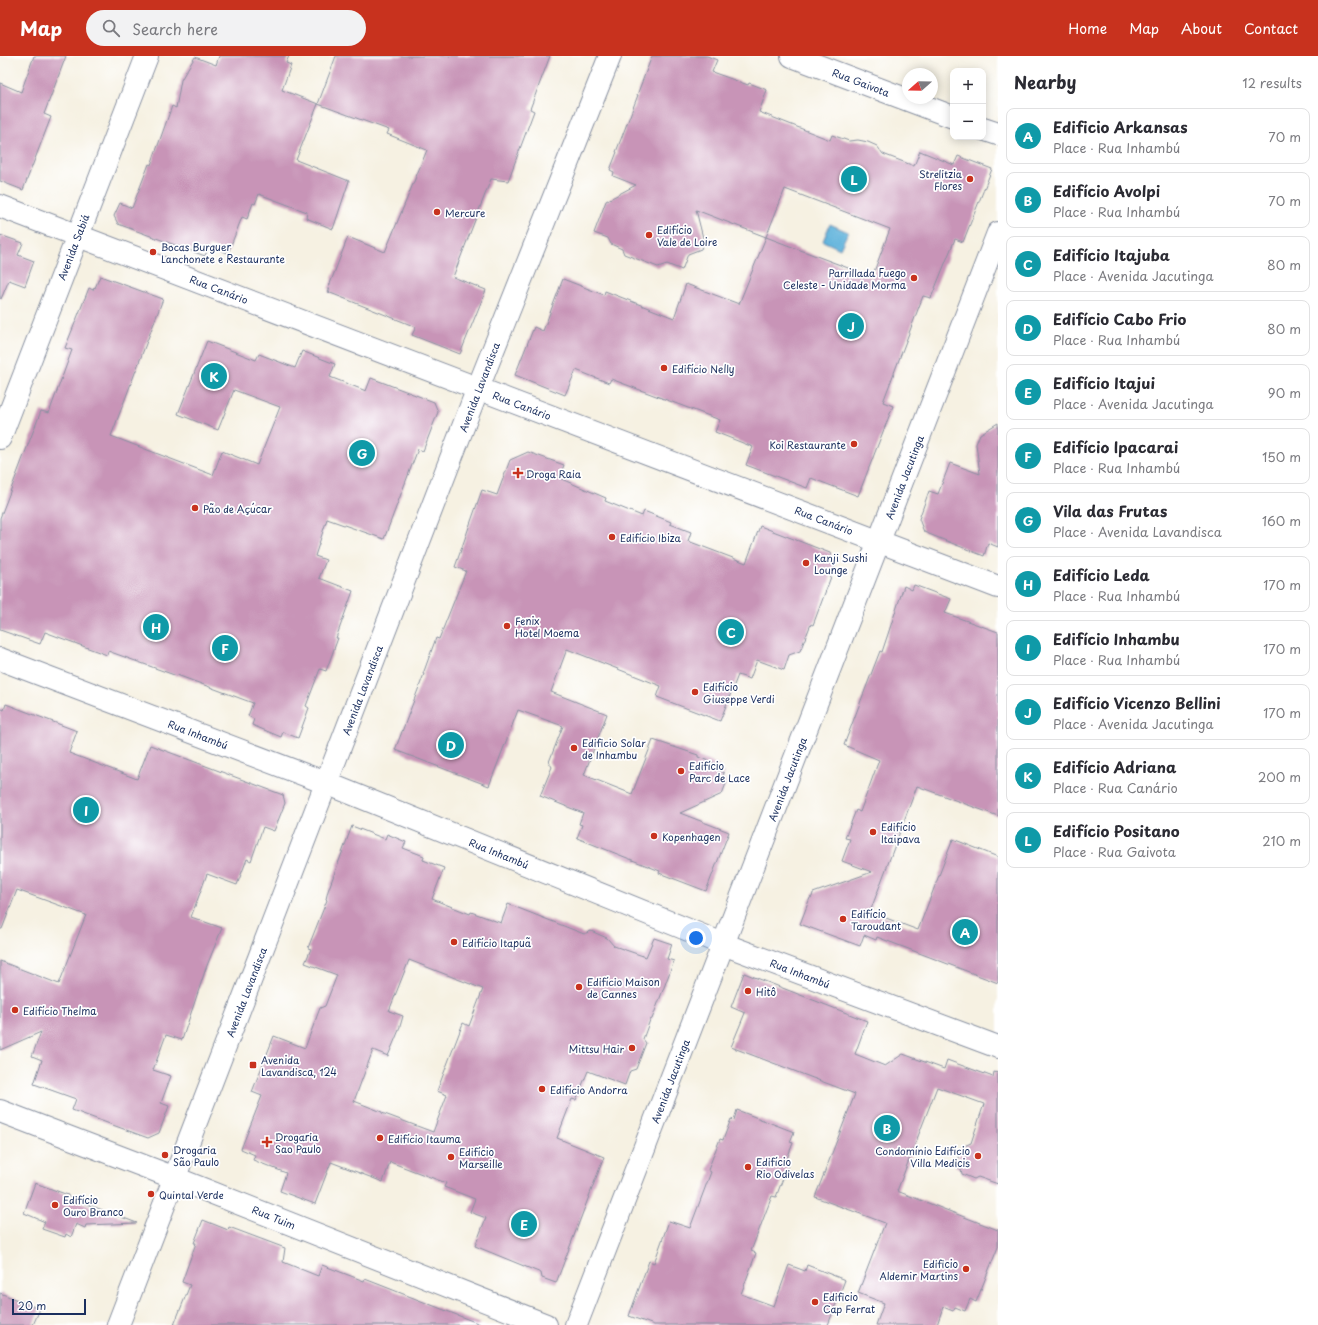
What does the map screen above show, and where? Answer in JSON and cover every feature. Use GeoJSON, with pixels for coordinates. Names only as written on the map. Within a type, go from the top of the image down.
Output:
{"type":"FeatureCollection","features":[{"type":"Feature","properties":{"kind":"street","name":"Avenida Sabiá"},"geometry":{"type":"LineString","coordinates":[[0,438],[147,56]]}},
{"type":"Feature","properties":{"kind":"street","name":"Avenida Lavandisca"},"geometry":{"type":"LineString","coordinates":[[118,1325],[478,388],[610,56]]}},
{"type":"Feature","properties":{"kind":"street","name":"Rua Gaivota"},"geometry":{"type":"LineString","coordinates":[[792,56],[950,116]]}},
{"type":"Feature","properties":{"kind":"street"},"geometry":{"type":"LineString","coordinates":[[986,130],[998,134]]}},
{"type":"Feature","properties":{"kind":"street","name":"Rua Canário"},"geometry":{"type":"LineString","coordinates":[[0,206],[880,540],[998,587]]}},
{"type":"Feature","properties":{"kind":"street","name":"Avenida Jacutinga"},"geometry":{"type":"LineString","coordinates":[[576,1325],[998,233]]}},
{"type":"Feature","properties":{"kind":"street","name":"Rua Inhambú"},"geometry":{"type":"LineString","coordinates":[[0,659],[326,783],[724,944],[998,1047]]}},
{"type":"Feature","properties":{"kind":"street","name":"Rua Tuim"},"geometry":{"type":"LineString","coordinates":[[0,1111],[175,1178],[546,1325]]}},
{"type":"Feature","properties":{"kind":"water"},"geometry":{"type":"Polygon","coordinates":[[[830,224],[848,232],[840,249],[823,241],[830,224]]]}},
{"type":"Feature","properties":{"kind":"building"},"geometry":{"type":"Polygon","coordinates":[[[34,56],[66,56],[44,114],[51,117],[23,190],[0,181],[0,83],[21,92],[34,56]]]}},
{"type":"Feature","properties":{"kind":"building"},"geometry":{"type":"Polygon","coordinates":[[[219,56],[289,56],[286,63],[291,65],[282,90],[318,104],[296,160],[349,181],[333,229],[306,218],[307,212],[259,194],[255,204],[253,203],[247,219],[242,217],[228,253],[209,246],[205,256],[118,224],[114,216],[120,203],[132,208],[149,164],[151,165],[172,106],[176,108],[181,80],[185,73],[195,57],[216,65],[219,56]]]}},
{"type":"Feature","properties":{"kind":"building"},"geometry":{"type":"Polygon","coordinates":[[[336,56],[550,56],[530,109],[534,111],[508,181],[491,179],[453,277],[486,290],[460,354],[412,335],[416,327],[328,292],[348,237],[385,252],[427,150],[387,134],[389,130],[318,104],[336,56]]]}},
{"type":"Feature","properties":{"kind":"building"},"geometry":{"type":"Polygon","coordinates":[[[652,56],[707,56],[717,60],[712,72],[767,90],[759,112],[830,140],[832,135],[849,141],[858,140],[868,142],[877,146],[883,154],[914,166],[920,151],[954,165],[958,156],[992,169],[963,242],[955,239],[931,298],[923,296],[883,402],[893,406],[858,496],[811,478],[807,488],[746,465],[753,447],[715,432],[720,420],[611,379],[609,383],[576,370],[565,395],[515,375],[534,327],[543,331],[563,279],[604,295],[605,291],[674,318],[686,284],[739,304],[766,237],[696,210],[704,242],[701,249],[688,254],[682,270],[667,264],[658,267],[624,254],[622,249],[611,244],[608,238],[594,233],[606,201],[636,185],[613,176],[614,172],[610,170],[652,56]],[[785,189],[766,237],[872,277],[890,229],[785,189]]]}},
{"type":"Feature","properties":{"kind":"building"},"geometry":{"type":"Polygon","coordinates":[[[0,235],[23,243],[18,255],[34,261],[25,286],[9,280],[1,299],[0,298],[0,235]]]}},
{"type":"Feature","properties":{"kind":"building"},"geometry":{"type":"Polygon","coordinates":[[[100,276],[163,299],[111,436],[213,475],[222,451],[257,465],[280,407],[234,390],[218,430],[178,414],[207,341],[256,360],[259,354],[295,368],[302,351],[335,364],[330,377],[366,391],[371,378],[434,402],[438,412],[423,451],[418,449],[384,539],[327,519],[315,556],[326,560],[319,578],[353,591],[326,671],[320,669],[306,706],[309,708],[298,738],[283,732],[281,737],[252,725],[254,719],[248,716],[253,703],[177,675],[108,651],[107,655],[45,632],[40,644],[0,630],[0,518],[41,411],[49,413],[72,350],[65,348],[89,288],[93,290],[94,287],[95,288],[100,276]]]}},
{"type":"Feature","properties":{"kind":"building"},"geometry":{"type":"Polygon","coordinates":[[[998,423],[998,547],[988,543],[984,556],[924,532],[919,519],[929,491],[938,494],[950,463],[980,474],[976,444],[980,434],[998,423]]]}},
{"type":"Feature","properties":{"kind":"building"},"geometry":{"type":"Polygon","coordinates":[[[528,452],[564,465],[559,478],[606,498],[605,501],[642,516],[644,511],[671,522],[670,524],[691,532],[688,541],[746,563],[760,526],[830,553],[835,566],[813,625],[811,624],[800,651],[789,655],[784,670],[757,660],[750,679],[738,675],[720,721],[657,697],[661,686],[567,649],[551,692],[607,714],[584,775],[632,794],[653,740],[698,755],[698,757],[719,765],[717,770],[724,773],[722,779],[727,781],[722,794],[680,813],[729,832],[706,891],[659,873],[660,871],[577,838],[582,825],[579,824],[583,813],[540,796],[552,767],[549,762],[563,726],[518,710],[489,786],[395,750],[436,638],[439,639],[466,571],[455,567],[482,490],[497,495],[510,460],[528,452]]]}},
{"type":"Feature","properties":{"kind":"building"},"geometry":{"type":"Polygon","coordinates":[[[914,585],[951,599],[945,613],[998,632],[998,816],[917,786],[870,912],[918,930],[953,839],[998,857],[998,983],[877,937],[876,940],[864,935],[860,946],[800,924],[813,893],[872,872],[842,861],[850,839],[845,838],[856,810],[860,812],[879,760],[844,745],[880,651],[882,652],[904,586],[912,590],[914,585]]]}},
{"type":"Feature","properties":{"kind":"building"},"geometry":{"type":"Polygon","coordinates":[[[6,704],[77,731],[69,753],[137,779],[150,745],[283,795],[285,803],[274,831],[263,827],[251,861],[247,859],[237,885],[207,874],[191,917],[222,928],[206,968],[182,1040],[166,1035],[153,1070],[171,1076],[161,1103],[169,1106],[159,1133],[148,1138],[72,1110],[76,1099],[34,1084],[42,1060],[32,1056],[41,1032],[0,1050],[0,961],[59,984],[86,915],[17,890],[2,929],[0,929],[0,708],[4,710],[6,704]]]}},
{"type":"Feature","properties":{"kind":"building"},"geometry":{"type":"Polygon","coordinates":[[[352,826],[385,839],[387,834],[406,842],[403,848],[424,856],[423,860],[444,868],[432,899],[470,914],[471,912],[501,923],[508,904],[584,934],[591,931],[607,938],[614,946],[646,957],[654,938],[672,944],[667,959],[674,961],[643,1039],[646,1043],[636,1069],[630,1071],[625,1085],[588,1071],[576,1100],[572,1099],[557,1138],[604,1157],[556,1283],[542,1278],[541,1273],[475,1246],[486,1218],[470,1212],[475,1199],[444,1187],[446,1183],[390,1162],[383,1182],[331,1162],[315,1204],[280,1191],[286,1173],[253,1160],[255,1155],[241,1149],[262,1096],[252,1092],[274,1036],[305,1048],[320,1008],[325,1006],[337,975],[305,963],[311,949],[308,948],[327,900],[328,891],[352,826]],[[409,960],[389,1011],[403,1016],[399,1030],[388,1056],[373,1050],[354,1101],[433,1132],[447,1095],[437,1091],[463,1023],[469,1026],[483,989],[409,960]]]}},
{"type":"Feature","properties":{"kind":"building"},"geometry":{"type":"Polygon","coordinates":[[[744,973],[867,1021],[855,1054],[885,1066],[903,1054],[944,1069],[947,1060],[993,1077],[994,1072],[998,1073],[998,1184],[978,1177],[974,1179],[962,1174],[961,1169],[955,1166],[962,1147],[971,1143],[984,1104],[937,1087],[897,1191],[998,1230],[998,1247],[976,1302],[970,1299],[965,1311],[955,1307],[953,1311],[943,1307],[937,1325],[876,1325],[884,1303],[858,1293],[885,1223],[815,1197],[855,1094],[731,1047],[745,1013],[731,1007],[744,973]]]}},
{"type":"Feature","properties":{"kind":"building"},"geometry":{"type":"Polygon","coordinates":[[[737,1110],[794,1132],[790,1142],[793,1143],[785,1164],[788,1165],[776,1197],[772,1196],[751,1251],[756,1253],[741,1294],[774,1306],[789,1265],[805,1271],[807,1265],[845,1280],[828,1325],[654,1325],[629,1316],[649,1261],[654,1263],[669,1221],[690,1228],[711,1172],[708,1170],[714,1154],[720,1139],[723,1140],[731,1119],[734,1120],[737,1110]]]}},
{"type":"Feature","properties":{"kind":"building","name":"Edifício Ouro Branco"},"geometry":{"type":"Polygon","coordinates":[[[35,1183],[137,1223],[86,1225],[85,1228],[76,1224],[71,1237],[66,1234],[65,1237],[42,1229],[45,1222],[24,1213],[35,1183]]]}},
{"type":"Feature","properties":{"kind":"building"},"geometry":{"type":"Polygon","coordinates":[[[203,1220],[228,1230],[229,1227],[285,1248],[283,1262],[318,1276],[322,1265],[364,1281],[365,1279],[480,1325],[174,1325],[190,1285],[182,1282],[203,1220]]]}},
{"type":"Feature","properties":{"kind":"building"},"geometry":{"type":"Polygon","coordinates":[[[0,1293],[40,1309],[33,1325],[0,1325],[0,1293]]]}},
{"type":"Feature","properties":{"kind":"place","name":"Edifício Positano"},"geometry":{"type":"Point","coordinates":[854,179]}},
{"type":"Feature","properties":{"kind":"place","name":"Strelitzia Flores"},"geometry":{"type":"Point","coordinates":[970,179]}},
{"type":"Feature","properties":{"kind":"place","name":"Mercure"},"geometry":{"type":"Point","coordinates":[437,212]}},
{"type":"Feature","properties":{"kind":"place","name":"Edifício Vale de Loire"},"geometry":{"type":"Point","coordinates":[649,235]}},
{"type":"Feature","properties":{"kind":"place","name":"Bocas Burguer Lanchonete e Restaurante"},"geometry":{"type":"Point","coordinates":[153,252]}},
{"type":"Feature","properties":{"kind":"place","name":"Parrillada Fuego Celeste - Unidade Morma"},"geometry":{"type":"Point","coordinates":[914,278]}},
{"type":"Feature","properties":{"kind":"place","name":"Edifício Vicenzo Bellini"},"geometry":{"type":"Point","coordinates":[851,326]}},
{"type":"Feature","properties":{"kind":"place","name":"Edifício Nelly"},"geometry":{"type":"Point","coordinates":[664,368]}},
{"type":"Feature","properties":{"kind":"place","name":"Edifício Adriana"},"geometry":{"type":"Point","coordinates":[214,376]}},
{"type":"Feature","properties":{"kind":"place","name":"Koi Restaurante"},"geometry":{"type":"Point","coordinates":[854,444]}},
{"type":"Feature","properties":{"kind":"place","name":"Vila das Frutas"},"geometry":{"type":"Point","coordinates":[362,453]}},
{"type":"Feature","properties":{"kind":"place","name":"Droga Raia"},"geometry":{"type":"Point","coordinates":[518,473]}},
{"type":"Feature","properties":{"kind":"place","name":"Pão de Açúcar"},"geometry":{"type":"Point","coordinates":[195,508]}},
{"type":"Feature","properties":{"kind":"place","name":"Edifício Ibiza"},"geometry":{"type":"Point","coordinates":[612,537]}},
{"type":"Feature","properties":{"kind":"place","name":"Kanji Sushi Lounge"},"geometry":{"type":"Point","coordinates":[806,563]}},
{"type":"Feature","properties":{"kind":"place","name":"Fenix Hotel Moema"},"geometry":{"type":"Point","coordinates":[507,626]}},
{"type":"Feature","properties":{"kind":"place","name":"Edifício Leda"},"geometry":{"type":"Point","coordinates":[156,627]}},
{"type":"Feature","properties":{"kind":"place","name":"Edifício Itajuba"},"geometry":{"type":"Point","coordinates":[731,632]}},
{"type":"Feature","properties":{"kind":"place","name":"Edifício Ipacarai"},"geometry":{"type":"Point","coordinates":[225,648]}},
{"type":"Feature","properties":{"kind":"place","name":"Edifício Giuseppe Verdi"},"geometry":{"type":"Point","coordinates":[695,692]}},
{"type":"Feature","properties":{"kind":"place","name":"Edifício Cabo Frio"},"geometry":{"type":"Point","coordinates":[451,745]}},
{"type":"Feature","properties":{"kind":"place","name":"Edificio Solar de Inhambu"},"geometry":{"type":"Point","coordinates":[574,748]}},
{"type":"Feature","properties":{"kind":"place","name":"Edifício Parc de Lace"},"geometry":{"type":"Point","coordinates":[681,771]}},
{"type":"Feature","properties":{"kind":"place","name":"Edifício Inhambu"},"geometry":{"type":"Point","coordinates":[86,810]}},
{"type":"Feature","properties":{"kind":"place","name":"Edifício Itaipava"},"geometry":{"type":"Point","coordinates":[873,832]}},
{"type":"Feature","properties":{"kind":"place","name":"Kopenhagen"},"geometry":{"type":"Point","coordinates":[654,836]}},
{"type":"Feature","properties":{"kind":"place","name":"Edifício Taroudant"},"geometry":{"type":"Point","coordinates":[843,919]}},
{"type":"Feature","properties":{"kind":"place","name":"Edificio Arkansas"},"geometry":{"type":"Point","coordinates":[965,932]}},
{"type":"Feature","properties":{"kind":"place","name":"Edifício Itapuã"},"geometry":{"type":"Point","coordinates":[454,942]}},
{"type":"Feature","properties":{"kind":"place","name":"Edifício Maison de Cannes"},"geometry":{"type":"Point","coordinates":[579,987]}},
{"type":"Feature","properties":{"kind":"place","name":"Hitô"},"geometry":{"type":"Point","coordinates":[748,991]}},
{"type":"Feature","properties":{"kind":"place","name":"Edifício Thelma"},"geometry":{"type":"Point","coordinates":[15,1010]}},
{"type":"Feature","properties":{"kind":"place","name":"Mittsu Hair"},"geometry":{"type":"Point","coordinates":[632,1048]}},
{"type":"Feature","properties":{"kind":"place","name":"Avenida Lavandisca, 124"},"geometry":{"type":"Point","coordinates":[253,1065]}},
{"type":"Feature","properties":{"kind":"place","name":"Edifício Andorra"},"geometry":{"type":"Point","coordinates":[542,1089]}},
{"type":"Feature","properties":{"kind":"place","name":"Edifício Avolpi"},"geometry":{"type":"Point","coordinates":[887,1128]}},
{"type":"Feature","properties":{"kind":"place","name":"Edifício Itauma"},"geometry":{"type":"Point","coordinates":[380,1138]}},
{"type":"Feature","properties":{"kind":"place","name":"Drogaria Sao Paulo"},"geometry":{"type":"Point","coordinates":[267,1142]}},
{"type":"Feature","properties":{"kind":"place","name":"Drogaria São Paulo"},"geometry":{"type":"Point","coordinates":[165,1155]}},
{"type":"Feature","properties":{"kind":"place","name":"Condomínio Edifício Villa Medicis"},"geometry":{"type":"Point","coordinates":[978,1156]}},
{"type":"Feature","properties":{"kind":"place","name":"Edifício Marseille"},"geometry":{"type":"Point","coordinates":[451,1157]}},
{"type":"Feature","properties":{"kind":"place","name":"Edifício Rio Odivelas"},"geometry":{"type":"Point","coordinates":[748,1167]}},
{"type":"Feature","properties":{"kind":"place","name":"Quintal Verde"},"geometry":{"type":"Point","coordinates":[151,1194]}},
{"type":"Feature","properties":{"kind":"place","name":"Edifício Ouro Branco"},"geometry":{"type":"Point","coordinates":[55,1205]}},
{"type":"Feature","properties":{"kind":"place","name":"Edifício Itajui"},"geometry":{"type":"Point","coordinates":[524,1224]}},
{"type":"Feature","properties":{"kind":"place","name":"Edificio Aldemir Martins"},"geometry":{"type":"Point","coordinates":[966,1269]}},
{"type":"Feature","properties":{"kind":"place","name":"Edificio Cap Ferrat"},"geometry":{"type":"Point","coordinates":[815,1302]}}]}
